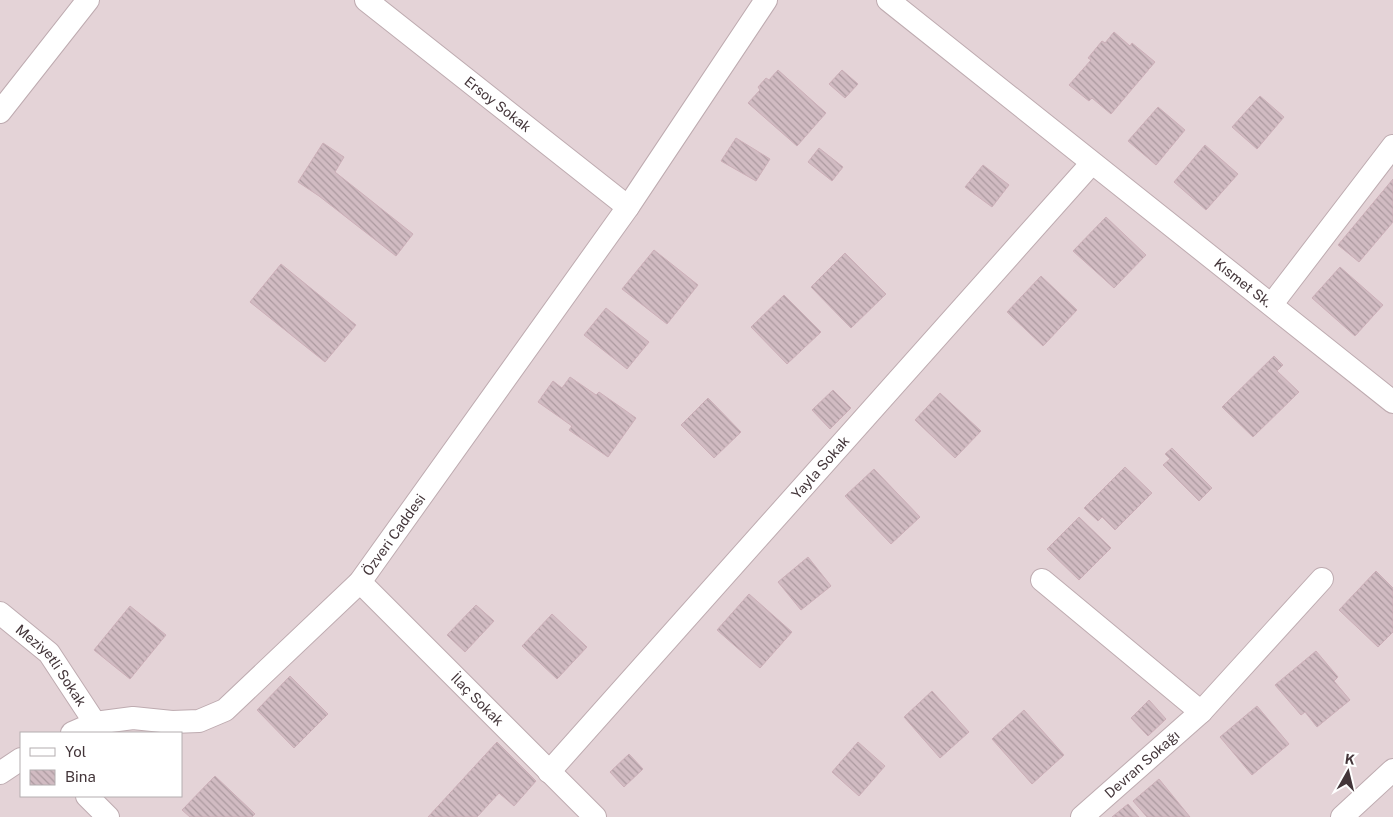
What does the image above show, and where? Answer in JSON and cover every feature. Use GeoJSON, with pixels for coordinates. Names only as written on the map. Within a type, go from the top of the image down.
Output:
{"type":"FeatureCollection","features":[{"type":"Feature","properties":{"kind":"street"},"geometry":{"type":"LineString","coordinates":[[0,112],[88,0]]}},
{"type":"Feature","properties":{"kind":"street","name":"Ersoy Sokak"},"geometry":{"type":"LineString","coordinates":[[366,0],[628,207]]}},
{"type":"Feature","properties":{"kind":"street","name":"Özveri Caddesi"},"geometry":{"type":"LineString","coordinates":[[74,732],[95,723],[133,718],[172,722],[199,721],[225,710],[360,582],[628,207],[766,0]]}},
{"type":"Feature","properties":{"kind":"street","name":"Kısmet Sk."},"geometry":{"type":"LineString","coordinates":[[888,0],[1091,164],[1272,304],[1393,402]]}},
{"type":"Feature","properties":{"kind":"street"},"geometry":{"type":"LineString","coordinates":[[1272,304],[1393,146]]}},
{"type":"Feature","properties":{"kind":"street","name":"Yayla Sokak"},"geometry":{"type":"LineString","coordinates":[[549,772],[1091,164]]}},
{"type":"Feature","properties":{"kind":"street","name":"Devran Sokağı"},"geometry":{"type":"LineString","coordinates":[[1082,817],[1200,712],[1322,579]]}},
{"type":"Feature","properties":{"kind":"street"},"geometry":{"type":"LineString","coordinates":[[1042,580],[1200,712]]}},
{"type":"Feature","properties":{"kind":"street","name":"İlaç Sokak"},"geometry":{"type":"LineString","coordinates":[[360,582],[595,817]]}},
{"type":"Feature","properties":{"kind":"street","name":"Meziyetli Sokak"},"geometry":{"type":"LineString","coordinates":[[0,613],[49,653],[95,723]]}},
{"type":"Feature","properties":{"kind":"street"},"geometry":{"type":"LineString","coordinates":[[0,773],[20,760]]}},
{"type":"Feature","properties":{"kind":"street"},"geometry":{"type":"LineString","coordinates":[[1342,817],[1393,770]]}},
{"type":"Feature","properties":{"kind":"street"},"geometry":{"type":"LineString","coordinates":[[88,797],[108,817]]}},
{"type":"Feature","properties":{"kind":"shaded area"},"geometry":{"type":"Polygon","coordinates":[[[0,0],[1393,0],[1393,817],[0,817],[0,0]]]}},
{"type":"Feature","properties":{"kind":"building"},"geometry":{"type":"Polygon","coordinates":[[[1114,32],[1130,46],[1132,43],[1155,62],[1111,114],[1092,98],[1089,101],[1069,85],[1091,60],[1088,58],[1102,41],[1105,43],[1114,32]]]}},
{"type":"Feature","properties":{"kind":"building"},"geometry":{"type":"Polygon","coordinates":[[[778,70],[826,113],[797,146],[748,103],[760,90],[758,87],[766,78],[769,80],[778,70]]]}},
{"type":"Feature","properties":{"kind":"building"},"geometry":{"type":"Polygon","coordinates":[[[842,70],[858,84],[845,98],[829,84],[842,70]]]}},
{"type":"Feature","properties":{"kind":"building"},"geometry":{"type":"Polygon","coordinates":[[[1260,96],[1284,117],[1257,149],[1232,127],[1260,96]]]}},
{"type":"Feature","properties":{"kind":"building"},"geometry":{"type":"Polygon","coordinates":[[[1158,107],[1185,130],[1156,165],[1128,141],[1158,107]]]}},
{"type":"Feature","properties":{"kind":"building"},"geometry":{"type":"Polygon","coordinates":[[[736,138],[770,159],[756,181],[721,161],[736,138]]]}},
{"type":"Feature","properties":{"kind":"building"},"geometry":{"type":"Polygon","coordinates":[[[323,143],[344,157],[335,172],[413,234],[396,256],[298,182],[323,143]]]}},
{"type":"Feature","properties":{"kind":"building"},"geometry":{"type":"Polygon","coordinates":[[[1205,145],[1238,174],[1206,210],[1174,182],[1205,145]]]}},
{"type":"Feature","properties":{"kind":"building"},"geometry":{"type":"Polygon","coordinates":[[[819,148],[843,167],[832,181],[808,162],[819,148]]]}},
{"type":"Feature","properties":{"kind":"building"},"geometry":{"type":"Polygon","coordinates":[[[983,165],[1009,185],[992,207],[965,187],[983,165]]]}},
{"type":"Feature","properties":{"kind":"building"},"geometry":{"type":"Polygon","coordinates":[[[1393,179],[1393,222],[1359,262],[1338,245],[1393,179]]]}},
{"type":"Feature","properties":{"kind":"building"},"geometry":{"type":"Polygon","coordinates":[[[1106,217],[1146,255],[1114,288],[1073,251],[1106,217]]]}},
{"type":"Feature","properties":{"kind":"building"},"geometry":{"type":"Polygon","coordinates":[[[654,250],[698,285],[667,324],[622,289],[654,250]]]}},
{"type":"Feature","properties":{"kind":"building"},"geometry":{"type":"Polygon","coordinates":[[[845,253],[886,294],[851,328],[811,287],[845,253]]]}},
{"type":"Feature","properties":{"kind":"building"},"geometry":{"type":"Polygon","coordinates":[[[281,264],[356,325],[325,362],[250,302],[281,264]]]}},
{"type":"Feature","properties":{"kind":"building"},"geometry":{"type":"Polygon","coordinates":[[[1340,267],[1383,305],[1355,336],[1312,298],[1340,267]]]}},
{"type":"Feature","properties":{"kind":"building"},"geometry":{"type":"Polygon","coordinates":[[[1041,276],[1077,310],[1043,346],[1007,312],[1041,276]]]}},
{"type":"Feature","properties":{"kind":"building"},"geometry":{"type":"Polygon","coordinates":[[[784,295],[821,332],[787,364],[751,327],[784,295]]]}},
{"type":"Feature","properties":{"kind":"building"},"geometry":{"type":"Polygon","coordinates":[[[606,308],[649,342],[627,369],[584,335],[606,308]]]}},
{"type":"Feature","properties":{"kind":"building"},"geometry":{"type":"Polygon","coordinates":[[[1274,356],[1283,365],[1277,371],[1299,392],[1253,437],[1222,407],[1274,356]]]}},
{"type":"Feature","properties":{"kind":"building"},"geometry":{"type":"Polygon","coordinates":[[[570,377],[596,395],[599,392],[636,418],[608,457],[569,430],[572,426],[538,402],[553,381],[562,388],[570,377]]]}},
{"type":"Feature","properties":{"kind":"building"},"geometry":{"type":"Polygon","coordinates":[[[833,390],[851,408],[830,429],[812,410],[833,390]]]}},
{"type":"Feature","properties":{"kind":"building"},"geometry":{"type":"Polygon","coordinates":[[[940,393],[981,431],[955,458],[915,420],[940,393]]]}},
{"type":"Feature","properties":{"kind":"building"},"geometry":{"type":"Polygon","coordinates":[[[708,398],[741,432],[714,458],[681,425],[708,398]]]}},
{"type":"Feature","properties":{"kind":"building"},"geometry":{"type":"Polygon","coordinates":[[[1172,448],[1212,488],[1199,501],[1163,465],[1170,459],[1165,454],[1172,448]]]}},
{"type":"Feature","properties":{"kind":"building"},"geometry":{"type":"Polygon","coordinates":[[[1125,467],[1152,493],[1115,530],[1102,517],[1098,521],[1084,508],[1125,467]]]}},
{"type":"Feature","properties":{"kind":"building"},"geometry":{"type":"Polygon","coordinates":[[[874,469],[920,517],[891,544],[845,496],[874,469]]]}},
{"type":"Feature","properties":{"kind":"building"},"geometry":{"type":"Polygon","coordinates":[[[1079,517],[1111,548],[1079,580],[1047,549],[1079,517]]]}},
{"type":"Feature","properties":{"kind":"building"},"geometry":{"type":"Polygon","coordinates":[[[808,557],[831,586],[801,610],[778,582],[808,557]]]}},
{"type":"Feature","properties":{"kind":"building"},"geometry":{"type":"Polygon","coordinates":[[[1376,571],[1393,588],[1393,632],[1378,647],[1339,610],[1376,571]]]}},
{"type":"Feature","properties":{"kind":"building"},"geometry":{"type":"Polygon","coordinates":[[[749,594],[792,632],[760,668],[717,630],[749,594]]]}},
{"type":"Feature","properties":{"kind":"building"},"geometry":{"type":"Polygon","coordinates":[[[476,605],[494,621],[465,652],[447,635],[476,605]]]}},
{"type":"Feature","properties":{"kind":"building"},"geometry":{"type":"Polygon","coordinates":[[[130,606],[166,635],[130,679],[94,650],[130,606]]]}},
{"type":"Feature","properties":{"kind":"building"},"geometry":{"type":"Polygon","coordinates":[[[552,614],[587,647],[557,679],[522,646],[552,614]]]}},
{"type":"Feature","properties":{"kind":"building"},"geometry":{"type":"Polygon","coordinates":[[[1316,651],[1338,677],[1334,681],[1350,700],[1317,727],[1305,712],[1301,715],[1275,685],[1316,651]]]}},
{"type":"Feature","properties":{"kind":"building"},"geometry":{"type":"Polygon","coordinates":[[[290,676],[328,714],[294,748],[257,710],[290,676]]]}},
{"type":"Feature","properties":{"kind":"building"},"geometry":{"type":"Polygon","coordinates":[[[932,691],[969,732],[940,758],[904,717],[932,691]]]}},
{"type":"Feature","properties":{"kind":"building"},"geometry":{"type":"Polygon","coordinates":[[[1149,700],[1166,719],[1148,736],[1131,718],[1149,700]]]}},
{"type":"Feature","properties":{"kind":"building"},"geometry":{"type":"Polygon","coordinates":[[[1257,706],[1289,744],[1252,775],[1220,737],[1257,706]]]}},
{"type":"Feature","properties":{"kind":"building"},"geometry":{"type":"Polygon","coordinates":[[[1024,710],[1064,755],[1032,784],[992,739],[1024,710]]]}},
{"type":"Feature","properties":{"kind":"building"},"geometry":{"type":"Polygon","coordinates":[[[497,742],[536,781],[514,806],[499,793],[477,817],[428,817],[497,742]]]}},
{"type":"Feature","properties":{"kind":"building"},"geometry":{"type":"Polygon","coordinates":[[[858,742],[885,766],[859,796],[832,772],[858,742]]]}},
{"type":"Feature","properties":{"kind":"building"},"geometry":{"type":"Polygon","coordinates":[[[629,754],[643,769],[624,787],[610,772],[629,754]]]}},
{"type":"Feature","properties":{"kind":"building"},"geometry":{"type":"Polygon","coordinates":[[[215,776],[255,814],[252,817],[190,817],[182,810],[215,776]]]}},
{"type":"Feature","properties":{"kind":"building"},"geometry":{"type":"Polygon","coordinates":[[[1159,779],[1190,817],[1147,817],[1133,801],[1159,779]]]}},
{"type":"Feature","properties":{"kind":"building"},"geometry":{"type":"Polygon","coordinates":[[[1128,804],[1139,817],[1112,817],[1128,804]]]}}]}
